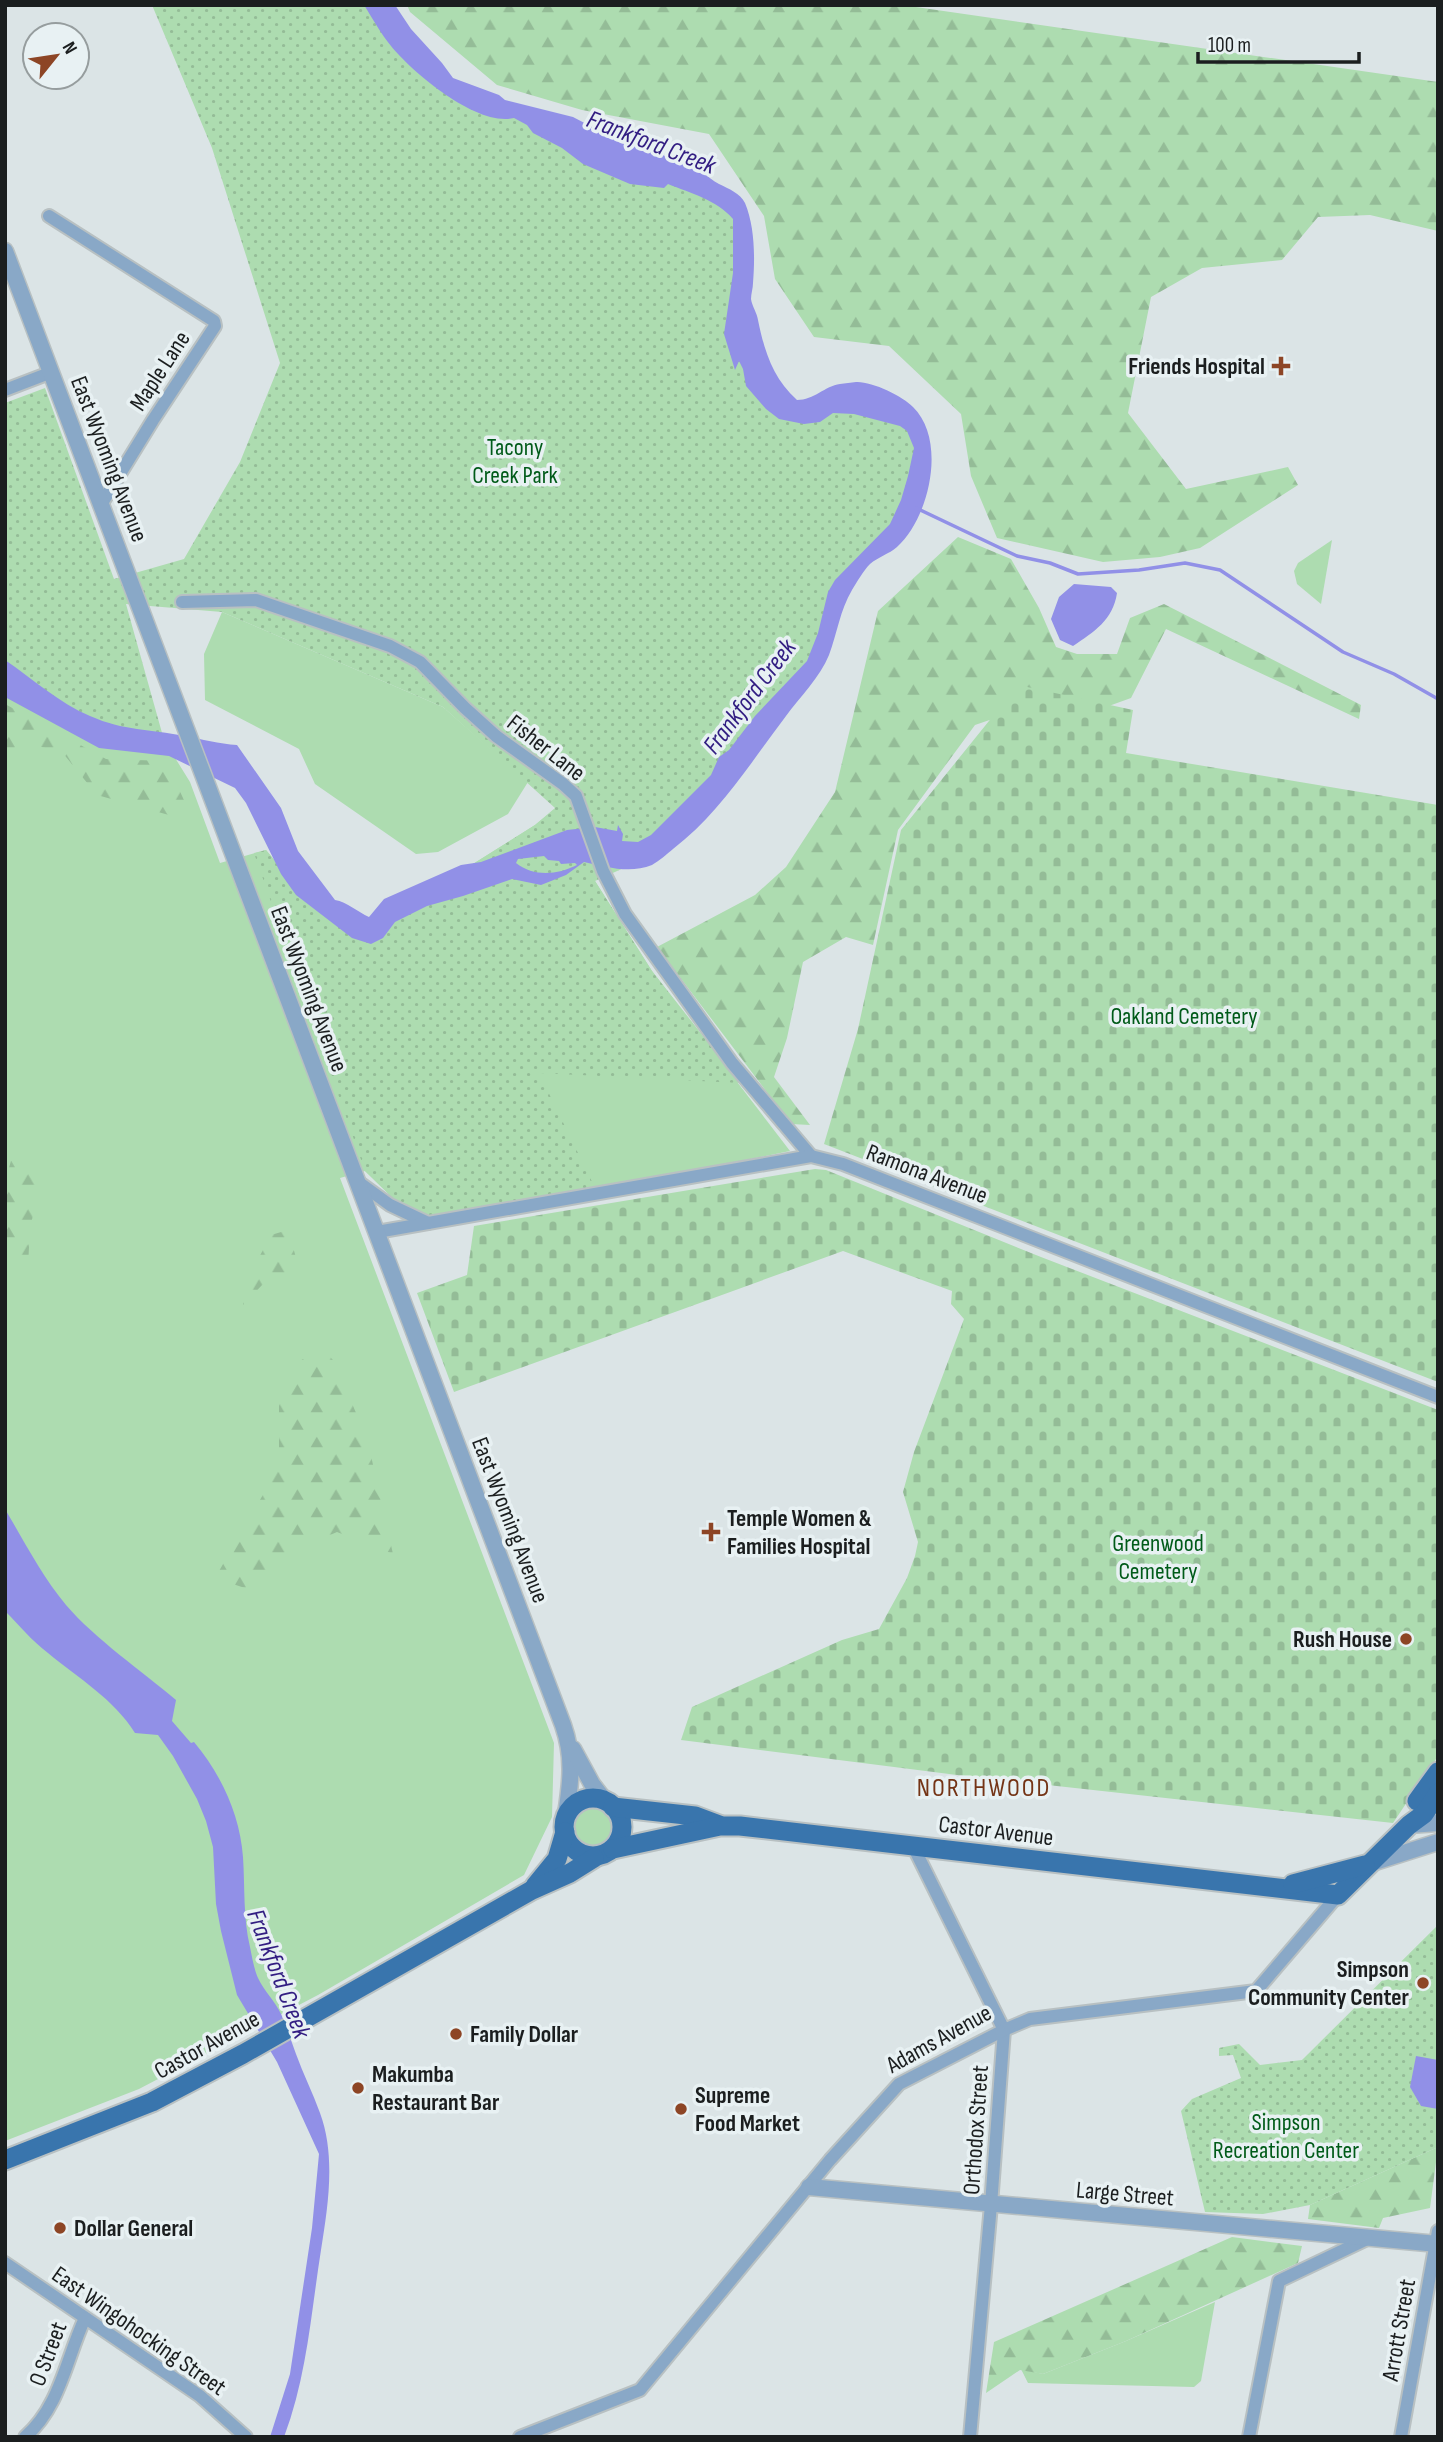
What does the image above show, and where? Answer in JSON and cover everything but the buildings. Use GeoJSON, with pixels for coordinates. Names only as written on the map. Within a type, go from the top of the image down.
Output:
{"type":"FeatureCollection","features":[{"type":"Feature","properties":{"kind":"main road","name":"Adams Avenue"},"geometry":{"type":"LineString","coordinates":[[1409,1825],[1414,1806],[1438,1772]]}},
{"type":"Feature","properties":{"kind":"main road","name":"Adams Avenue"},"geometry":{"type":"LineString","coordinates":[[1338,1895],[1409,1825],[1424,1814],[1438,1793]]}},
{"type":"Feature","properties":{"kind":"main road"},"geometry":{"type":"LineString","coordinates":[[587,1798],[609,1804],[619,1815],[621,1825],[621,1835],[613,1849],[594,1858],[576,1850],[566,1823],[572,1807],[587,1798]]}},
{"type":"Feature","properties":{"kind":"main road","name":"Castor Avenue"},"geometry":{"type":"LineString","coordinates":[[609,1804],[695,1816],[720,1826],[1338,1895]]}},
{"type":"Feature","properties":{"kind":"main road","name":"Castor Avenue"},"geometry":{"type":"LineString","coordinates":[[532,1890],[557,1859],[566,1823]]}},
{"type":"Feature","properties":{"kind":"main road","name":"Castor Avenue"},"geometry":{"type":"LineString","coordinates":[[613,1849],[720,1826]]}},
{"type":"Feature","properties":{"kind":"main road","name":"Castor Avenue"},"geometry":{"type":"LineString","coordinates":[[5,2160],[152,2102],[594,1858]]}},
{"type":"Feature","properties":{"kind":"main road","name":"Castor Avenue"},"geometry":{"type":"LineString","coordinates":[[1268,1886],[1317,1879],[1370,1864]]}},
{"type":"Feature","properties":{"kind":"street","name":"Maple Lane"},"geometry":{"type":"LineString","coordinates":[[48,216],[214,321],[215,326],[153,420],[103,503]]}},
{"type":"Feature","properties":{"kind":"street","name":"East Wyoming Avenue"},"geometry":{"type":"LineString","coordinates":[[5,251],[11,282],[52,372],[103,503],[570,1745],[598,1794],[609,1804]]}},
{"type":"Feature","properties":{"kind":"street"},"geometry":{"type":"LineString","coordinates":[[5,390],[52,372]]}},
{"type":"Feature","properties":{"kind":"street","name":"Fisher Lane"},"geometry":{"type":"LineString","coordinates":[[182,602],[256,600],[390,646],[420,662],[496,736],[564,784],[576,796],[603,871],[625,914],[732,1063],[811,1156]]}},
{"type":"Feature","properties":{"kind":"street","name":"Ramona Avenue"},"geometry":{"type":"LineString","coordinates":[[377,1232],[811,1156],[843,1164],[1438,1396]]}},
{"type":"Feature","properties":{"kind":"street"},"geometry":{"type":"LineString","coordinates":[[357,1181],[390,1205],[428,1223]]}},
{"type":"Feature","properties":{"kind":"street","name":"East Wyoming Avenue"},"geometry":{"type":"LineString","coordinates":[[566,1823],[572,1775],[570,1745]]}},
{"type":"Feature","properties":{"kind":"street"},"geometry":{"type":"LineString","coordinates":[[1409,1825],[1438,1823]]}},
{"type":"Feature","properties":{"kind":"street","name":"Castor Avenue"},"geometry":{"type":"LineString","coordinates":[[1370,1864],[1438,1842]]}},
{"type":"Feature","properties":{"kind":"street"},"geometry":{"type":"LineString","coordinates":[[913,1846],[1004,2030]]}},
{"type":"Feature","properties":{"kind":"street","name":"Adams Avenue"},"geometry":{"type":"LineString","coordinates":[[524,2436],[640,2389],[855,2131],[898,2084],[1004,2030],[1030,2020],[1256,1991],[1338,1895]]}},
{"type":"Feature","properties":{"kind":"street","name":"Orthodox Street"},"geometry":{"type":"LineString","coordinates":[[970,2437],[1004,2030]]}},
{"type":"Feature","properties":{"kind":"street","name":"Large Street"},"geometry":{"type":"LineString","coordinates":[[809,2187],[1370,2237],[1437,2239]]}},
{"type":"Feature","properties":{"kind":"street"},"geometry":{"type":"LineString","coordinates":[[1249,2437],[1279,2281],[1370,2237]]}},
{"type":"Feature","properties":{"kind":"street","name":"Arrott Street"},"geometry":{"type":"LineString","coordinates":[[1401,2437],[1437,2239]]}},
{"type":"Feature","properties":{"kind":"street","name":"East Wingohocking Street"},"geometry":{"type":"LineString","coordinates":[[5,2263],[200,2396],[246,2437]]}},
{"type":"Feature","properties":{"kind":"street","name":"O Street"},"geometry":{"type":"LineString","coordinates":[[25,2437],[42,2421],[51,2405],[85,2318]]}},
{"type":"Feature","properties":{"kind":"green space","name":"Tacony Creek Park"},"geometry":{"type":"Polygon","coordinates":[[[152,5],[381,5],[434,75],[598,135],[631,140],[740,205],[746,325],[796,418],[886,397],[920,430],[924,488],[853,576],[825,654],[646,858],[595,881],[652,971],[740,1083],[539,1073],[596,1190],[425,1217],[402,1207],[365,1171],[254,853],[266,850],[293,883],[374,926],[535,825],[555,808],[443,707],[222,612],[126,604],[164,740],[122,746],[5,683],[5,403],[45,388],[114,579],[184,559],[240,462],[280,363],[212,148],[152,5]]]}},
{"type":"Feature","properties":{"kind":"green space"},"geometry":{"type":"Polygon","coordinates":[[[407,5],[902,5],[1438,82],[1438,231],[1370,215],[1318,217],[1282,260],[1202,268],[1151,297],[1128,413],[1186,489],[1288,467],[1298,485],[1200,548],[1160,557],[1103,562],[997,538],[971,476],[961,414],[889,346],[814,337],[775,279],[764,216],[709,134],[582,110],[497,85],[410,12],[407,5]]]}},
{"type":"Feature","properties":{"kind":"green space"},"geometry":{"type":"Polygon","coordinates":[[[958,537],[1011,559],[1039,608],[1056,647],[1077,654],[1117,654],[1130,618],[1164,604],[1361,705],[1359,719],[1166,629],[1131,698],[1081,716],[1030,706],[975,725],[898,830],[873,945],[846,937],[803,962],[787,1038],[774,1077],[810,1125],[791,1124],[657,947],[755,895],[786,867],[835,792],[878,611],[958,537]]]}},
{"type":"Feature","properties":{"kind":"green space"},"geometry":{"type":"Polygon","coordinates":[[[1332,540],[1321,604],[1297,584],[1294,571],[1298,563],[1332,540]]]}},
{"type":"Feature","properties":{"kind":"green space"},"geometry":{"type":"Polygon","coordinates":[[[222,612],[443,707],[528,782],[508,814],[438,852],[416,854],[315,784],[299,749],[205,700],[204,654],[222,612]]]}},
{"type":"Feature","properties":{"kind":"green space"},"geometry":{"type":"Polygon","coordinates":[[[5,683],[164,740],[190,782],[220,863],[266,850],[293,883],[374,926],[535,825],[556,808],[595,881],[652,971],[790,1151],[596,1190],[402,1207],[365,1171],[340,1178],[554,1743],[552,1817],[524,1875],[318,1995],[139,2089],[5,2141],[5,683]]]}},
{"type":"Feature","properties":{"kind":"green space","name":"Oakland Cemetery"},"geometry":{"type":"Polygon","coordinates":[[[1018,685],[1133,710],[1126,753],[1438,805],[1438,1382],[824,1144],[858,1029],[901,830],[1018,685]]]}},
{"type":"Feature","properties":{"kind":"green space"},"geometry":{"type":"Polygon","coordinates":[[[5,704],[106,759],[166,761],[194,822],[97,795],[62,752],[25,743],[5,752],[5,704]]]}},
{"type":"Feature","properties":{"kind":"green space"},"geometry":{"type":"Polygon","coordinates":[[[26,1160],[39,1193],[30,1227],[28,1267],[20,1280],[5,1240],[5,1181],[11,1161],[26,1160]]]}},
{"type":"Feature","properties":{"kind":"green space","name":"Greenwood Cemetery"},"geometry":{"type":"Polygon","coordinates":[[[815,1169],[826,1170],[1041,1257],[1438,1410],[1438,1756],[1393,1823],[965,1776],[681,1740],[692,1707],[842,1640],[879,1629],[907,1578],[915,1556],[918,1542],[903,1492],[914,1452],[964,1319],[951,1304],[952,1291],[843,1251],[454,1392],[417,1293],[467,1275],[474,1226],[815,1169]]]}},
{"type":"Feature","properties":{"kind":"green space"},"geometry":{"type":"Polygon","coordinates":[[[288,1230],[299,1268],[286,1279],[276,1276],[263,1284],[243,1305],[248,1278],[271,1235],[288,1230]]]}},
{"type":"Feature","properties":{"kind":"green space"},"geometry":{"type":"Polygon","coordinates":[[[321,1348],[333,1360],[367,1438],[393,1554],[337,1532],[300,1548],[260,1593],[215,1578],[279,1467],[279,1406],[295,1364],[321,1348]]]}},
{"type":"Feature","properties":{"kind":"green space"},"geometry":{"type":"Polygon","coordinates":[[[593,1805],[608,1811],[614,1826],[608,1841],[593,1847],[578,1841],[572,1826],[578,1811],[593,1805]]]}},
{"type":"Feature","properties":{"kind":"green space","name":"Simpson Recreation Center"},"geometry":{"type":"Polygon","coordinates":[[[1438,1925],[1438,2147],[1310,2205],[1263,2214],[1205,2212],[1181,2111],[1192,2099],[1241,2078],[1233,2055],[1219,2056],[1219,2048],[1239,2044],[1260,2065],[1302,2060],[1438,1925]]]}},
{"type":"Feature","properties":{"kind":"green space"},"geometry":{"type":"Polygon","coordinates":[[[1438,2147],[1430,2208],[1383,2218],[1379,2228],[1308,2219],[1310,2205],[1438,2147]]]}},
{"type":"Feature","properties":{"kind":"green space"},"geometry":{"type":"Polygon","coordinates":[[[1232,2237],[1302,2246],[1298,2263],[1126,2341],[1043,2374],[1020,2370],[986,2393],[994,2342],[1232,2237]]]}},
{"type":"Feature","properties":{"kind":"green space"},"geometry":{"type":"Polygon","coordinates":[[[1215,2302],[1201,2381],[1194,2387],[1028,2383],[1021,2369],[1043,2374],[1215,2302]]]}},
{"type":"Feature","properties":{"kind":"water","name":"Frankford Creek"},"geometry":{"type":"Polygon","coordinates":[[[364,5],[395,5],[411,29],[453,78],[499,95],[505,100],[573,117],[596,129],[626,134],[653,143],[668,158],[702,172],[737,194],[745,203],[754,243],[752,302],[767,353],[782,383],[797,400],[809,398],[835,385],[856,382],[870,384],[895,394],[913,407],[923,421],[932,458],[926,498],[909,534],[891,552],[865,570],[848,598],[829,655],[820,671],[734,786],[690,835],[657,862],[644,868],[618,869],[584,862],[566,875],[541,885],[512,879],[427,906],[395,922],[383,938],[371,944],[352,938],[296,895],[281,874],[246,803],[235,788],[169,756],[99,748],[5,697],[5,660],[79,711],[102,721],[237,745],[281,808],[298,851],[335,900],[369,917],[384,899],[461,865],[481,862],[567,830],[595,827],[617,831],[618,825],[623,834],[622,841],[638,842],[651,835],[711,775],[719,757],[729,750],[755,716],[807,661],[818,633],[828,592],[835,580],[890,524],[901,500],[914,448],[907,431],[900,426],[854,414],[833,413],[820,422],[804,424],[779,419],[766,409],[746,386],[739,361],[735,370],[724,334],[733,273],[733,219],[727,212],[703,198],[668,184],[664,188],[630,184],[583,164],[514,118],[499,119],[482,114],[447,96],[401,57],[364,5]],[[544,856],[518,859],[516,863],[530,871],[546,873],[577,865],[548,860],[544,856]]]}},
{"type":"Feature","properties":{"kind":"water"},"geometry":{"type":"Polygon","coordinates":[[[1074,584],[1111,587],[1117,593],[1107,618],[1073,646],[1060,640],[1051,619],[1059,597],[1074,584]]]}},
{"type":"Feature","properties":{"kind":"water"},"geometry":{"type":"Polygon","coordinates":[[[5,1509],[41,1570],[66,1605],[105,1642],[176,1700],[172,1721],[191,1743],[194,1742],[213,1768],[228,1796],[238,1826],[243,1857],[246,1925],[254,1967],[260,1983],[283,2019],[320,2113],[328,2146],[328,2199],[311,2321],[298,2391],[284,2437],[270,2437],[290,2374],[312,2228],[319,2154],[277,2062],[237,1995],[216,1904],[213,1847],[197,1799],[158,1735],[135,1733],[106,1699],[42,1648],[5,1611],[5,1509]]]}},
{"type":"Feature","properties":{"kind":"water"},"geometry":{"type":"Polygon","coordinates":[[[1416,2056],[1438,2060],[1438,2109],[1421,2106],[1410,2087],[1416,2056]]]}},
{"type":"Feature","properties":{"kind":"waterway"},"geometry":{"type":"LineString","coordinates":[[916,508],[1017,556],[1050,563],[1078,574],[1139,570],[1185,563],[1220,570],[1343,652],[1394,674],[1438,699]]}},
{"type":"Feature","properties":{"kind":"place","name":"Friends Hospital"},"geometry":{"type":"Point","coordinates":[1281,366]}},
{"type":"Feature","properties":{"kind":"place","name":"Temple Women & Families Hospital"},"geometry":{"type":"Point","coordinates":[711,1532]}},
{"type":"Feature","properties":{"kind":"place","name":"Rush House"},"geometry":{"type":"Point","coordinates":[1406,1639]}},
{"type":"Feature","properties":{"kind":"place","name":"Simpson Community Center"},"geometry":{"type":"Point","coordinates":[1423,1983]}},
{"type":"Feature","properties":{"kind":"place","name":"Family Dollar"},"geometry":{"type":"Point","coordinates":[456,2034]}},
{"type":"Feature","properties":{"kind":"place","name":"Makumba Restaurant Bar"},"geometry":{"type":"Point","coordinates":[358,2088]}},
{"type":"Feature","properties":{"kind":"place","name":"Supreme Food Market"},"geometry":{"type":"Point","coordinates":[681,2109]}},
{"type":"Feature","properties":{"kind":"place","name":"Dollar General"},"geometry":{"type":"Point","coordinates":[60,2228]}},
{"type":"Feature","properties":{"kind":"district","name":"NORTHWOOD"},"geometry":{"type":"Point","coordinates":[984,1788]}}]}
